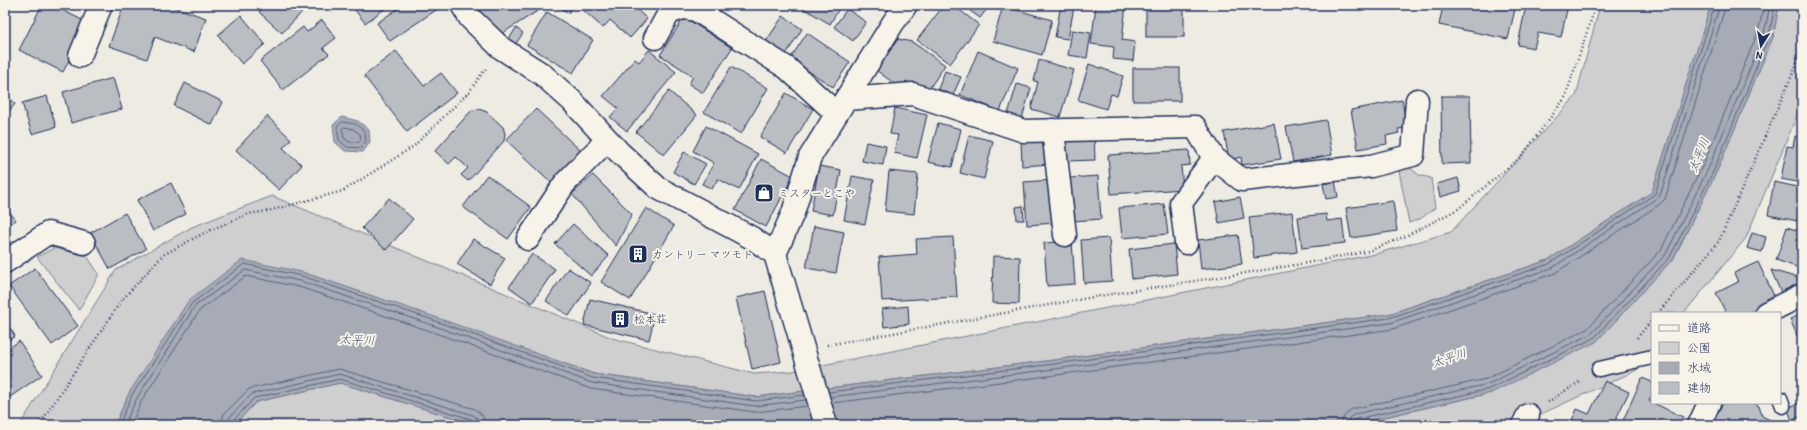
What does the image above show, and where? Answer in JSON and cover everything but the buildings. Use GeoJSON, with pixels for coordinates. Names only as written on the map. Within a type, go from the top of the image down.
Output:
{"type":"FeatureCollection","features":[{"type":"Feature","properties":{"kind":"street"},"geometry":{"type":"LineString","coordinates":[[80,56],[101,5]]}},
{"type":"Feature","properties":{"kind":"street"},"geometry":{"type":"LineString","coordinates":[[462,5],[470,18],[501,48],[542,74],[572,101],[608,140],[658,188],[752,238],[776,254]]}},
{"type":"Feature","properties":{"kind":"street"},"geometry":{"type":"LineString","coordinates":[[826,425],[804,355],[776,254],[793,213],[810,157],[893,23],[906,5]]}},
{"type":"Feature","properties":{"kind":"street"},"geometry":{"type":"LineString","coordinates":[[655,38],[669,13],[683,8],[696,10],[787,68],[841,106],[913,94],[1024,130],[1195,127],[1214,158],[1242,180],[1371,166],[1413,155],[1417,100]]}},
{"type":"Feature","properties":{"kind":"street"},"geometry":{"type":"LineString","coordinates":[[1052,130],[1065,235]]}},
{"type":"Feature","properties":{"kind":"street"},"geometry":{"type":"LineString","coordinates":[[528,239],[565,183],[608,140]]}},
{"type":"Feature","properties":{"kind":"street"},"geometry":{"type":"LineString","coordinates":[[1186,243],[1181,203],[1214,158]]}},
{"type":"Feature","properties":{"kind":"street"},"geometry":{"type":"LineString","coordinates":[[5,262],[48,233],[84,243]]}},
{"type":"Feature","properties":{"kind":"street"},"geometry":{"type":"LineString","coordinates":[[1768,312],[1802,295]]}},
{"type":"Feature","properties":{"kind":"street"},"geometry":{"type":"LineString","coordinates":[[1700,425],[1710,404]]}},
{"type":"Feature","properties":{"kind":"lane"},"geometry":{"type":"LineString","coordinates":[[1599,369],[1651,357]]}},
{"type":"Feature","properties":{"kind":"path"},"geometry":{"type":"LineString","coordinates":[[804,355],[1093,297],[1296,265],[1369,251],[1406,236],[1458,209],[1521,157],[1565,98],[1596,5]]}},
{"type":"Feature","properties":{"kind":"path"},"geometry":{"type":"LineString","coordinates":[[1659,312],[1719,241],[1796,66],[1802,39]]}},
{"type":"Feature","properties":{"kind":"path"},"geometry":{"type":"LineString","coordinates":[[39,425],[121,301],[163,255],[204,233],[248,214],[268,212],[343,191],[414,146],[469,92],[501,48]]}},
{"type":"Feature","properties":{"kind":"green space"},"geometry":{"type":"Polygon","coordinates":[[[1600,5],[1711,5],[1652,192],[1548,260],[1389,314],[1054,360],[756,397],[594,374],[302,272],[129,393],[115,425],[20,425],[116,270],[192,227],[272,196],[612,338],[754,374],[793,371],[1375,254],[1451,232],[1576,96],[1600,5]]]}},
{"type":"Feature","properties":{"kind":"green space"},"geometry":{"type":"Polygon","coordinates":[[[1779,5],[1802,5],[1802,94],[1798,113],[1746,238],[1685,312],[1651,312],[1651,353],[1637,370],[1517,425],[1349,425],[1491,393],[1673,260],[1717,171],[1773,37],[1779,5]]]}},
{"type":"Feature","properties":{"kind":"green space"},"geometry":{"type":"Polygon","coordinates":[[[1409,167],[1419,175],[1431,178],[1435,208],[1420,219],[1409,223],[1399,171],[1409,167]]]}},
{"type":"Feature","properties":{"kind":"green space"},"geometry":{"type":"Polygon","coordinates":[[[54,248],[87,256],[99,274],[79,310],[37,257],[54,248]]]}},
{"type":"Feature","properties":{"kind":"green space"},"geometry":{"type":"Polygon","coordinates":[[[340,383],[477,425],[234,425],[256,402],[340,383]]]}},
{"type":"Feature","properties":{"kind":"water","name":"太平川"},"geometry":{"type":"Polygon","coordinates":[[[1711,5],[1779,5],[1773,37],[1717,171],[1673,259],[1596,342],[1491,393],[1349,425],[477,425],[340,383],[256,402],[234,425],[115,425],[129,393],[189,300],[242,260],[302,272],[432,316],[594,374],[756,397],[1054,360],[1389,314],[1548,260],[1652,192],[1711,5]]]}},
{"type":"Feature","properties":{"kind":"water"},"geometry":{"type":"Polygon","coordinates":[[[342,117],[358,121],[369,130],[370,142],[363,152],[345,151],[335,142],[333,125],[342,117]]]}},
{"type":"Feature","properties":{"kind":"place","name":"ミスターとこや"},"geometry":{"type":"Point","coordinates":[764,193]}},
{"type":"Feature","properties":{"kind":"place","name":"カントリー マツモト"},"geometry":{"type":"Point","coordinates":[638,254]}},
{"type":"Feature","properties":{"kind":"place","name":"松本荘"},"geometry":{"type":"Point","coordinates":[620,319]}}]}
